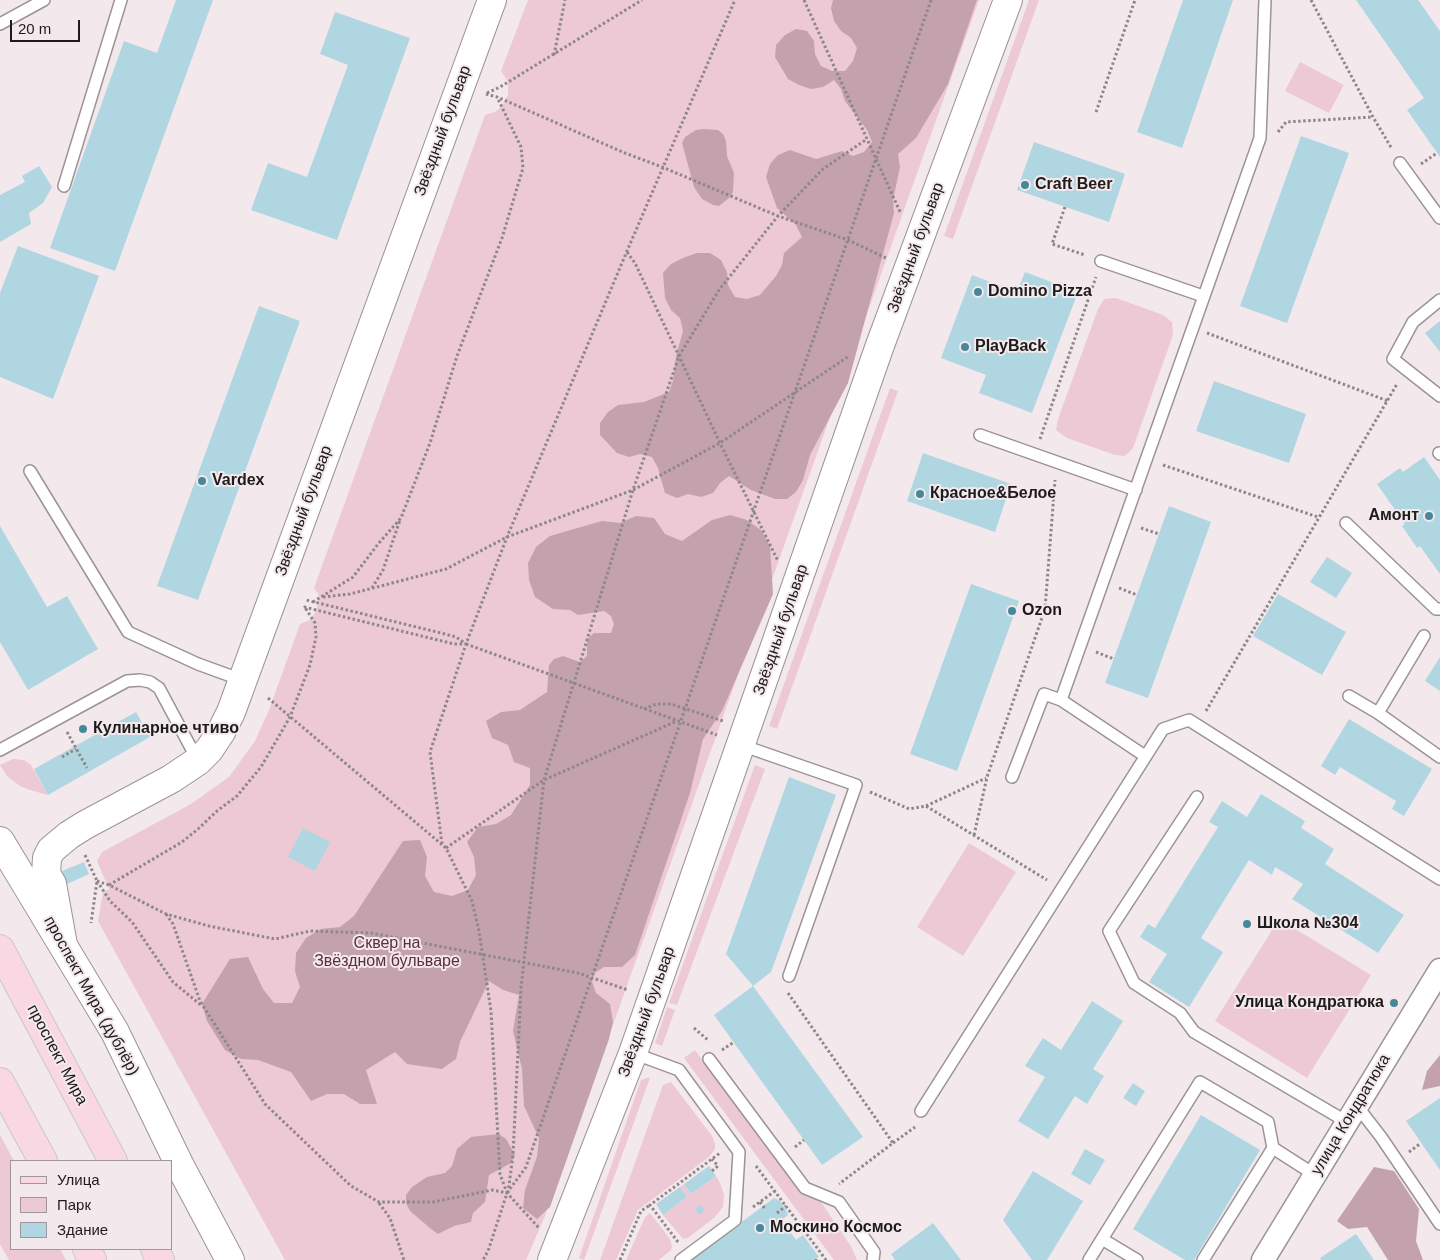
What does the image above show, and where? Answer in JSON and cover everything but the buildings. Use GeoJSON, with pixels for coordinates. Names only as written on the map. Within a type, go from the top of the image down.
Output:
{"type":"FeatureCollection","features":[{"type":"Feature","properties":{"kind":"main road","name":"проспект Мира"},"geometry":{"type":"LineString","coordinates":[[0,949],[112,1160]]}},
{"type":"Feature","properties":{"kind":"main road"},"geometry":{"type":"LineString","coordinates":[[0,1082],[42,1160]]}},
{"type":"Feature","properties":{"kind":"street","name":"Звёздный бульвар"},"geometry":{"type":"LineString","coordinates":[[64,945],[52,884],[46,874],[45,865],[51,850],[77,830],[198,761],[209,750],[231,712],[492,0]]}},
{"type":"Feature","properties":{"kind":"street","name":"Звёздный бульвар"},"geometry":{"type":"LineString","coordinates":[[552,1260],[633,1053],[738,737],[1008,0]]}},
{"type":"Feature","properties":{"kind":"street","name":"проспект Мира (дублёр)"},"geometry":{"type":"LineString","coordinates":[[0,841],[115,1032],[180,1166],[230,1260]]}},
{"type":"Feature","properties":{"kind":"street","name":"улица Кондратюка"},"geometry":{"type":"LineString","coordinates":[[1264,1260],[1440,970]]}},
{"type":"Feature","properties":{"kind":"lane"},"geometry":{"type":"LineString","coordinates":[[0,24],[44,0]]}},
{"type":"Feature","properties":{"kind":"lane"},"geometry":{"type":"LineString","coordinates":[[64,186],[121,0]]}},
{"type":"Feature","properties":{"kind":"lane"},"geometry":{"type":"LineString","coordinates":[[1061,700],[1260,138],[1265,0]]}},
{"type":"Feature","properties":{"kind":"lane"},"geometry":{"type":"LineString","coordinates":[[1400,163],[1440,218]]}},
{"type":"Feature","properties":{"kind":"lane"},"geometry":{"type":"LineString","coordinates":[[1101,261],[1204,296]]}},
{"type":"Feature","properties":{"kind":"lane"},"geometry":{"type":"LineString","coordinates":[[1440,300],[1413,322],[1393,359],[1440,396]]}},
{"type":"Feature","properties":{"kind":"lane"},"geometry":{"type":"LineString","coordinates":[[980,435],[1136,490]]}},
{"type":"Feature","properties":{"kind":"lane"},"geometry":{"type":"LineString","coordinates":[[30,471],[128,632],[198,664],[242,680]]}},
{"type":"Feature","properties":{"kind":"lane"},"geometry":{"type":"LineString","coordinates":[[1346,523],[1436,610],[1440,609]]}},
{"type":"Feature","properties":{"kind":"lane"},"geometry":{"type":"LineString","coordinates":[[1378,713],[1424,636]]}},
{"type":"Feature","properties":{"kind":"lane"},"geometry":{"type":"LineString","coordinates":[[0,750],[127,681],[140,680],[150,682],[159,688],[165,696],[198,761]]}},
{"type":"Feature","properties":{"kind":"lane"},"geometry":{"type":"LineString","coordinates":[[1012,777],[1044,694],[1061,700],[1145,756]]}},
{"type":"Feature","properties":{"kind":"lane"},"geometry":{"type":"LineString","coordinates":[[1349,696],[1378,713],[1440,757]]}},
{"type":"Feature","properties":{"kind":"lane"},"geometry":{"type":"LineString","coordinates":[[921,1111],[1163,729],[1189,720],[1440,879]]}},
{"type":"Feature","properties":{"kind":"lane"},"geometry":{"type":"LineString","coordinates":[[738,737],[856,785],[788,976]]}},
{"type":"Feature","properties":{"kind":"lane"},"geometry":{"type":"LineString","coordinates":[[1198,797],[1110,931],[1134,983],[1180,1012],[1194,1032],[1352,1114],[1381,1137],[1440,1224]]}},
{"type":"Feature","properties":{"kind":"lane"},"geometry":{"type":"LineString","coordinates":[[633,1053],[679,1070],[736,1148],[735,1220],[684,1258]]}},
{"type":"Feature","properties":{"kind":"lane"},"geometry":{"type":"LineString","coordinates":[[709,1059],[805,1188],[839,1202],[874,1252],[874,1260]]}},
{"type":"Feature","properties":{"kind":"lane"},"geometry":{"type":"LineString","coordinates":[[1089,1260],[1200,1082],[1268,1122],[1273,1148],[1203,1260]]}},
{"type":"Feature","properties":{"kind":"lane"},"geometry":{"type":"LineString","coordinates":[[1273,1148],[1315,1175]]}},
{"type":"Feature","properties":{"kind":"lane"},"geometry":{"type":"LineString","coordinates":[[1102,1239],[1137,1260]]}},
{"type":"Feature","properties":{"kind":"path"},"geometry":{"type":"LineString","coordinates":[[554,54],[565,0]]}},
{"type":"Feature","properties":{"kind":"path"},"geometry":{"type":"LineString","coordinates":[[642,0],[486,94],[778,216],[848,240],[888,259]]}},
{"type":"Feature","properties":{"kind":"path"},"geometry":{"type":"LineString","coordinates":[[442,844],[430,752],[466,644],[507,538],[662,166],[735,0]]}},
{"type":"Feature","properties":{"kind":"path"},"geometry":{"type":"LineString","coordinates":[[804,0],[903,218]]}},
{"type":"Feature","properties":{"kind":"path"},"geometry":{"type":"LineString","coordinates":[[508,1193],[526,1167],[931,0]]}},
{"type":"Feature","properties":{"kind":"path"},"geometry":{"type":"LineString","coordinates":[[1096,112],[1135,0]]}},
{"type":"Feature","properties":{"kind":"path"},"geometry":{"type":"LineString","coordinates":[[1312,0],[1373,117],[1400,163]]}},
{"type":"Feature","properties":{"kind":"path"},"geometry":{"type":"LineString","coordinates":[[372,588],[383,570],[430,443],[456,356],[502,238],[523,168],[521,147],[497,97]]}},
{"type":"Feature","properties":{"kind":"path"},"geometry":{"type":"LineString","coordinates":[[1276,135],[1286,122],[1373,117]]}},
{"type":"Feature","properties":{"kind":"path"},"geometry":{"type":"LineString","coordinates":[[483,1260],[488,1251],[508,1193],[513,1155],[524,962],[544,780],[572,682],[633,490],[679,356],[719,290],[778,216],[823,169],[866,139]]}},
{"type":"Feature","properties":{"kind":"path"},"geometry":{"type":"LineString","coordinates":[[1034,454],[1101,261],[1052,244],[1065,207]]}},
{"type":"Feature","properties":{"kind":"path"},"geometry":{"type":"LineString","coordinates":[[627,252],[635,263],[720,443],[780,563]]}},
{"type":"Feature","properties":{"kind":"path"},"geometry":{"type":"LineString","coordinates":[[1193,328],[1388,401]]}},
{"type":"Feature","properties":{"kind":"path"},"geometry":{"type":"LineString","coordinates":[[323,597],[350,594],[446,569],[507,538],[633,490],[720,443],[853,354]]}},
{"type":"Feature","properties":{"kind":"path"},"geometry":{"type":"LineString","coordinates":[[1198,726],[1318,517],[1388,401],[1405,368]]}},
{"type":"Feature","properties":{"kind":"path"},"geometry":{"type":"LineString","coordinates":[[974,835],[987,777],[1045,609],[1056,462]]}},
{"type":"Feature","properties":{"kind":"path"},"geometry":{"type":"LineString","coordinates":[[1172,468],[1318,517]]}},
{"type":"Feature","properties":{"kind":"path"},"geometry":{"type":"LineString","coordinates":[[313,602],[352,576],[401,518]]}},
{"type":"Feature","properties":{"kind":"path"},"geometry":{"type":"LineString","coordinates":[[1133,525],[1159,534]]}},
{"type":"Feature","properties":{"kind":"path"},"geometry":{"type":"LineString","coordinates":[[1111,585],[1137,595]]}},
{"type":"Feature","properties":{"kind":"path"},"geometry":{"type":"LineString","coordinates":[[306,600],[456,637],[466,644],[679,722],[738,737]]}},
{"type":"Feature","properties":{"kind":"path"},"geometry":{"type":"LineString","coordinates":[[109,885],[182,842],[237,796],[262,767],[290,717],[310,665],[316,637],[315,623],[304,606],[454,644],[466,644]]}},
{"type":"Feature","properties":{"kind":"path"},"geometry":{"type":"LineString","coordinates":[[1088,650],[1114,659]]}},
{"type":"Feature","properties":{"kind":"path"},"geometry":{"type":"LineString","coordinates":[[268,698],[446,848],[472,901],[482,954],[491,1011],[500,1174],[508,1193],[540,1229],[546,1232]]}},
{"type":"Feature","properties":{"kind":"path"},"geometry":{"type":"LineString","coordinates":[[644,709],[664,703],[686,708],[738,737]]}},
{"type":"Feature","properties":{"kind":"path"},"geometry":{"type":"LineString","coordinates":[[59,718],[87,768]]}},
{"type":"Feature","properties":{"kind":"path"},"geometry":{"type":"LineString","coordinates":[[446,848],[544,780],[679,722]]}},
{"type":"Feature","properties":{"kind":"path"},"geometry":{"type":"LineString","coordinates":[[62,757],[76,749]]}},
{"type":"Feature","properties":{"kind":"path"},"geometry":{"type":"LineString","coordinates":[[871,792],[909,809],[926,806],[987,777]]}},
{"type":"Feature","properties":{"kind":"path"},"geometry":{"type":"LineString","coordinates":[[926,806],[1062,889]]}},
{"type":"Feature","properties":{"kind":"path"},"geometry":{"type":"LineString","coordinates":[[85,855],[97,881],[110,901],[132,922],[173,982],[205,1009]]}},
{"type":"Feature","properties":{"kind":"path"},"geometry":{"type":"LineString","coordinates":[[97,881],[109,885],[166,914],[209,926],[275,939],[310,931],[371,933],[578,973],[632,992]]}},
{"type":"Feature","properties":{"kind":"path"},"geometry":{"type":"LineString","coordinates":[[91,923],[97,881]]}},
{"type":"Feature","properties":{"kind":"path"},"geometry":{"type":"LineString","coordinates":[[166,914],[173,924],[200,1001],[264,1104],[350,1186],[379,1202],[390,1218],[404,1260]]}},
{"type":"Feature","properties":{"kind":"path"},"geometry":{"type":"LineString","coordinates":[[788,976],[788,992],[894,1143]]}},
{"type":"Feature","properties":{"kind":"path"},"geometry":{"type":"LineString","coordinates":[[694,1028],[714,1046]]}},
{"type":"Feature","properties":{"kind":"path"},"geometry":{"type":"LineString","coordinates":[[720,1051],[734,1042]]}},
{"type":"Feature","properties":{"kind":"path"},"geometry":{"type":"LineString","coordinates":[[837,1185],[911,1130]]}},
{"type":"Feature","properties":{"kind":"path"},"geometry":{"type":"LineString","coordinates":[[792,1149],[804,1140]]}},
{"type":"Feature","properties":{"kind":"path"},"geometry":{"type":"LineString","coordinates":[[1407,1153],[1421,1143]]}},
{"type":"Feature","properties":{"kind":"path"},"geometry":{"type":"LineString","coordinates":[[620,1260],[642,1211],[712,1159],[736,1148],[752,1160],[826,1260]]}},
{"type":"Feature","properties":{"kind":"path"},"geometry":{"type":"LineString","coordinates":[[712,1159],[718,1166],[712,1171]]}},
{"type":"Feature","properties":{"kind":"path"},"geometry":{"type":"LineString","coordinates":[[379,1202],[433,1202],[492,1190],[508,1193]]}},
{"type":"Feature","properties":{"kind":"path"},"geometry":{"type":"LineString","coordinates":[[760,1202],[766,1210]]}},
{"type":"Feature","properties":{"kind":"path"},"geometry":{"type":"LineString","coordinates":[[650,1205],[658,1211],[684,1258]]}},
{"type":"Feature","properties":{"kind":"path"},"geometry":{"type":"LineString","coordinates":[[777,1213],[786,1206]]}},
{"type":"Feature","properties":{"kind":"green space","name":"Сквер на Звёздном бульваре"},"geometry":{"type":"Polygon","coordinates":[[[528,0],[979,0],[544,1218],[526,1260],[285,1260],[98,921],[103,892],[109,889],[97,861],[102,852],[191,804],[229,777],[255,741],[269,710],[300,624],[310,620],[315,613],[319,600],[318,593],[314,588],[485,115],[495,112],[501,107],[508,95],[508,82],[501,71],[528,0]]]}},
{"type":"Feature","properties":{"kind":"green space"},"geometry":{"type":"Polygon","coordinates":[[[833,0],[977,0],[948,84],[916,138],[898,154],[900,167],[893,200],[894,213],[848,383],[810,455],[803,480],[796,492],[787,499],[775,499],[751,490],[729,476],[720,483],[713,493],[701,497],[688,494],[677,498],[665,493],[658,468],[652,457],[640,454],[629,457],[617,453],[600,435],[600,423],[608,412],[618,405],[644,402],[669,392],[683,331],[680,318],[671,310],[665,298],[663,273],[671,264],[697,253],[710,253],[721,260],[727,272],[728,285],[735,297],[747,299],[760,295],[776,276],[782,265],[784,253],[802,237],[796,225],[777,208],[766,177],[770,164],[778,155],[790,150],[816,159],[842,151],[853,156],[864,152],[872,142],[867,130],[845,101],[841,89],[834,80],[823,87],[811,89],[799,85],[788,79],[775,57],[776,45],[785,35],[796,29],[807,31],[814,41],[815,54],[821,66],[832,71],[845,71],[853,61],[857,48],[851,38],[841,31],[834,21],[831,8],[833,0]]]}},
{"type":"Feature","properties":{"kind":"green space"},"geometry":{"type":"Polygon","coordinates":[[[1029,0],[1039,0],[953,239],[944,236],[1029,0]]]}},
{"type":"Feature","properties":{"kind":"green space"},"geometry":{"type":"Polygon","coordinates":[[[1300,62],[1344,85],[1329,113],[1285,91],[1300,62]]]}},
{"type":"Feature","properties":{"kind":"green space"},"geometry":{"type":"Polygon","coordinates":[[[696,130],[718,130],[723,134],[726,141],[727,156],[734,173],[733,192],[719,206],[702,199],[694,187],[682,143],[685,137],[696,130]]]}},
{"type":"Feature","properties":{"kind":"green space"},"geometry":{"type":"Polygon","coordinates":[[[1116,298],[1163,315],[1172,322],[1173,335],[1133,448],[1125,456],[1115,455],[1067,438],[1056,430],[1058,419],[1098,309],[1104,299],[1116,298]]]}},
{"type":"Feature","properties":{"kind":"green space"},"geometry":{"type":"Polygon","coordinates":[[[890,388],[898,391],[777,729],[769,726],[890,388]]]}},
{"type":"Feature","properties":{"kind":"green space"},"geometry":{"type":"Polygon","coordinates":[[[730,515],[747,520],[761,530],[770,546],[773,594],[722,711],[703,739],[690,793],[635,955],[622,967],[604,967],[590,976],[596,993],[610,1004],[613,1022],[609,1039],[550,1207],[537,1219],[523,1208],[525,1190],[537,1157],[539,1138],[524,1106],[522,1069],[513,1031],[519,995],[503,990],[489,981],[460,1042],[456,1059],[442,1069],[407,1064],[395,1052],[366,1070],[377,1104],[360,1104],[344,1094],[327,1094],[311,1101],[291,1072],[258,1060],[241,1059],[225,1050],[207,1021],[202,1004],[230,959],[248,957],[263,989],[274,1003],[292,1003],[300,987],[295,971],[296,953],[306,938],[321,929],[340,927],[354,916],[403,841],[420,840],[427,857],[425,876],[434,892],[452,896],[468,890],[476,875],[474,857],[467,842],[478,827],[496,824],[511,815],[530,785],[530,768],[514,762],[508,745],[492,738],[486,721],[501,712],[520,710],[547,692],[549,665],[554,659],[563,656],[580,662],[587,656],[587,639],[594,633],[611,633],[614,624],[611,616],[604,611],[578,615],[570,610],[553,609],[535,597],[529,580],[528,563],[536,547],[550,536],[602,521],[620,523],[636,516],[654,518],[665,534],[682,541],[712,520],[730,515]]]}},
{"type":"Feature","properties":{"kind":"green space"},"geometry":{"type":"Polygon","coordinates":[[[13,759],[24,760],[31,765],[48,795],[20,786],[7,776],[0,765],[13,759]]]}},
{"type":"Feature","properties":{"kind":"green space"},"geometry":{"type":"Polygon","coordinates":[[[755,765],[765,769],[677,1005],[669,1003],[755,765]]]}},
{"type":"Feature","properties":{"kind":"green space"},"geometry":{"type":"Polygon","coordinates":[[[969,843],[1016,872],[963,956],[917,927],[969,843]]]}},
{"type":"Feature","properties":{"kind":"green space"},"geometry":{"type":"Polygon","coordinates":[[[1279,919],[1371,975],[1307,1078],[1215,1021],[1279,919]]]}},
{"type":"Feature","properties":{"kind":"green space"},"geometry":{"type":"Polygon","coordinates":[[[667,1007],[675,1010],[662,1046],[655,1043],[667,1007]]]}},
{"type":"Feature","properties":{"kind":"green space"},"geometry":{"type":"Polygon","coordinates":[[[695,1050],[798,1189],[819,1199],[852,1248],[857,1260],[834,1260],[684,1058],[695,1050]]]}},
{"type":"Feature","properties":{"kind":"green space"},"geometry":{"type":"Polygon","coordinates":[[[1440,1055],[1440,1086],[1422,1090],[1427,1071],[1440,1055]]]}},
{"type":"Feature","properties":{"kind":"green space"},"geometry":{"type":"Polygon","coordinates":[[[650,1078],[584,1260],[579,1258],[641,1080],[650,1078]]]}},
{"type":"Feature","properties":{"kind":"green space"},"geometry":{"type":"Polygon","coordinates":[[[671,1082],[712,1136],[715,1149],[709,1157],[638,1210],[616,1260],[600,1260],[663,1085],[671,1082]]]}},
{"type":"Feature","properties":{"kind":"green space"},"geometry":{"type":"Polygon","coordinates":[[[499,1134],[506,1139],[515,1155],[511,1163],[489,1175],[485,1202],[473,1213],[471,1222],[454,1226],[438,1234],[410,1211],[406,1203],[406,1195],[412,1187],[427,1177],[445,1173],[452,1166],[457,1149],[471,1137],[499,1134]]]}},
{"type":"Feature","properties":{"kind":"green space"},"geometry":{"type":"Polygon","coordinates":[[[0,1135],[13,1160],[10,1160],[10,1250],[61,1250],[66,1260],[9,1260],[0,1244],[0,1135]]]}},
{"type":"Feature","properties":{"kind":"green space"},"geometry":{"type":"Polygon","coordinates":[[[1374,1167],[1394,1171],[1419,1209],[1416,1241],[1423,1260],[1388,1260],[1367,1227],[1348,1229],[1337,1221],[1374,1167]]]}},
{"type":"Feature","properties":{"kind":"green space"},"geometry":{"type":"Polygon","coordinates":[[[716,1176],[724,1195],[723,1207],[715,1217],[688,1238],[683,1239],[663,1215],[687,1197],[680,1187],[684,1184],[691,1194],[716,1176]]]}},
{"type":"Feature","properties":{"kind":"green space"},"geometry":{"type":"Polygon","coordinates":[[[650,1213],[670,1239],[671,1250],[659,1260],[626,1260],[645,1217],[650,1213]]]}},
{"type":"Feature","properties":{"kind":"place","name":"Craft Beer"},"geometry":{"type":"Point","coordinates":[1025,185]}},
{"type":"Feature","properties":{"kind":"place","name":"Domino Pizza"},"geometry":{"type":"Point","coordinates":[978,292]}},
{"type":"Feature","properties":{"kind":"place","name":"PlayBack"},"geometry":{"type":"Point","coordinates":[965,347]}},
{"type":"Feature","properties":{"kind":"place","name":"Vardex"},"geometry":{"type":"Point","coordinates":[202,481]}},
{"type":"Feature","properties":{"kind":"place","name":"Красное&Белое"},"geometry":{"type":"Point","coordinates":[920,494]}},
{"type":"Feature","properties":{"kind":"place","name":"Амонт"},"geometry":{"type":"Point","coordinates":[1429,516]}},
{"type":"Feature","properties":{"kind":"place","name":"Ozon"},"geometry":{"type":"Point","coordinates":[1012,611]}},
{"type":"Feature","properties":{"kind":"place","name":"Кулинарное чтиво"},"geometry":{"type":"Point","coordinates":[83,729]}},
{"type":"Feature","properties":{"kind":"place","name":"Школа №304"},"geometry":{"type":"Point","coordinates":[1247,924]}},
{"type":"Feature","properties":{"kind":"place","name":"Улица Кондратюка"},"geometry":{"type":"Point","coordinates":[1394,1003]}},
{"type":"Feature","properties":{"kind":"place","name":"Москино Космос"},"geometry":{"type":"Point","coordinates":[760,1228]}}]}
